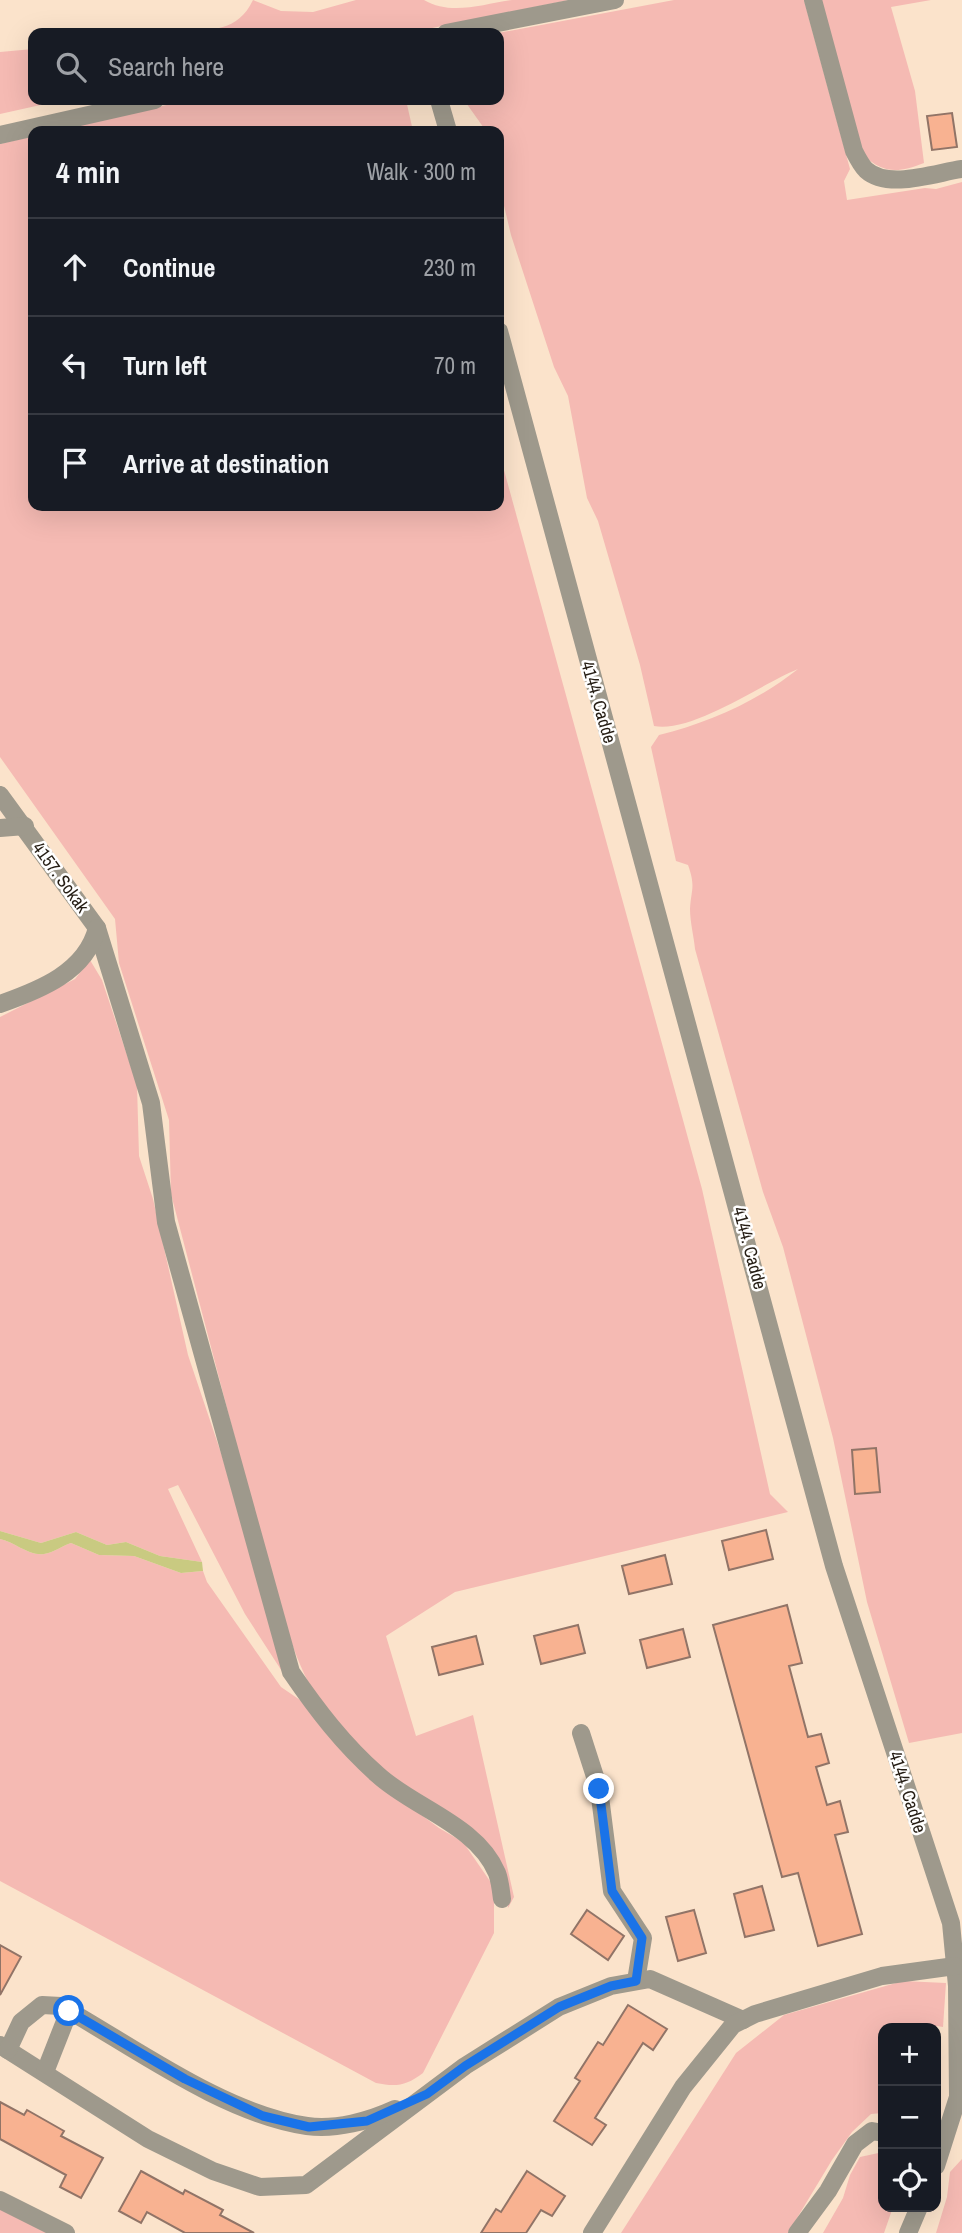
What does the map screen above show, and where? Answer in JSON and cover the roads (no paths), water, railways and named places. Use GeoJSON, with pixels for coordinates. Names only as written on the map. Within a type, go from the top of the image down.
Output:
{"type":"FeatureCollection","features":[{"type":"Feature","properties":{"kind":"street"},"geometry":{"type":"LineString","coordinates":[[472,28],[615,0]]}},
{"type":"Feature","properties":{"kind":"street"},"geometry":{"type":"LineString","coordinates":[[813,0],[854,151],[866,169],[882,178],[891,179],[962,169]]}},
{"type":"Feature","properties":{"kind":"street"},"geometry":{"type":"LineString","coordinates":[[40,126],[133,105]]}},
{"type":"Feature","properties":{"kind":"street"},"geometry":{"type":"LineString","coordinates":[[440,105],[446,126]]}},
{"type":"Feature","properties":{"kind":"street"},"geometry":{"type":"LineString","coordinates":[[0,135],[28,129]]}},
{"type":"Feature","properties":{"kind":"street","name":"4144. Cadde"},"geometry":{"type":"LineString","coordinates":[[504,349],[834,1566],[951,1923],[955,1966],[958,2097],[941,2150]]}},
{"type":"Feature","properties":{"kind":"street","name":"4157. Sokak"},"geometry":{"type":"LineString","coordinates":[[0,795],[97,928],[151,1103],[166,1222],[291,1672],[324,1721],[379,1776],[419,1806],[463,1832],[484,1852],[497,1873],[502,1899]]}},
{"type":"Feature","properties":{"kind":"street"},"geometry":{"type":"LineString","coordinates":[[0,828],[25,826]]}},
{"type":"Feature","properties":{"kind":"street"},"geometry":{"type":"LineString","coordinates":[[0,1004],[31,993],[74,966],[92,946],[97,928]]}},
{"type":"Feature","properties":{"kind":"street"},"geometry":{"type":"LineString","coordinates":[[581,1733],[599,1789],[612,1891],[642,1938],[636,1981]]}},
{"type":"Feature","properties":{"kind":"street"},"geometry":{"type":"LineString","coordinates":[[592,2233],[683,2087],[713,2045],[733,2025],[817,1994],[882,1976],[955,1966]]}},
{"type":"Feature","properties":{"kind":"street"},"geometry":{"type":"LineString","coordinates":[[427,2094],[367,2121],[309,2127],[263,2116],[185,2079],[61,2006],[42,2005],[21,2022],[4,2048],[148,2139],[213,2171],[260,2187],[306,2185],[465,2066],[559,2007],[611,1986],[650,1979],[743,2020]]}},
{"type":"Feature","properties":{"kind":"street"},"geometry":{"type":"LineString","coordinates":[[45,2072],[69,2011]]}},
{"type":"Feature","properties":{"kind":"street"},"geometry":{"type":"LineString","coordinates":[[797,2233],[828,2191],[855,2144],[872,2131],[878,2132]]}},
{"type":"Feature","properties":{"kind":"street"},"geometry":{"type":"LineString","coordinates":[[0,2200],[66,2233]]}},
{"type":"Feature","properties":{"kind":"street"},"geometry":{"type":"LineString","coordinates":[[908,2233],[917,2212]]}}]}
